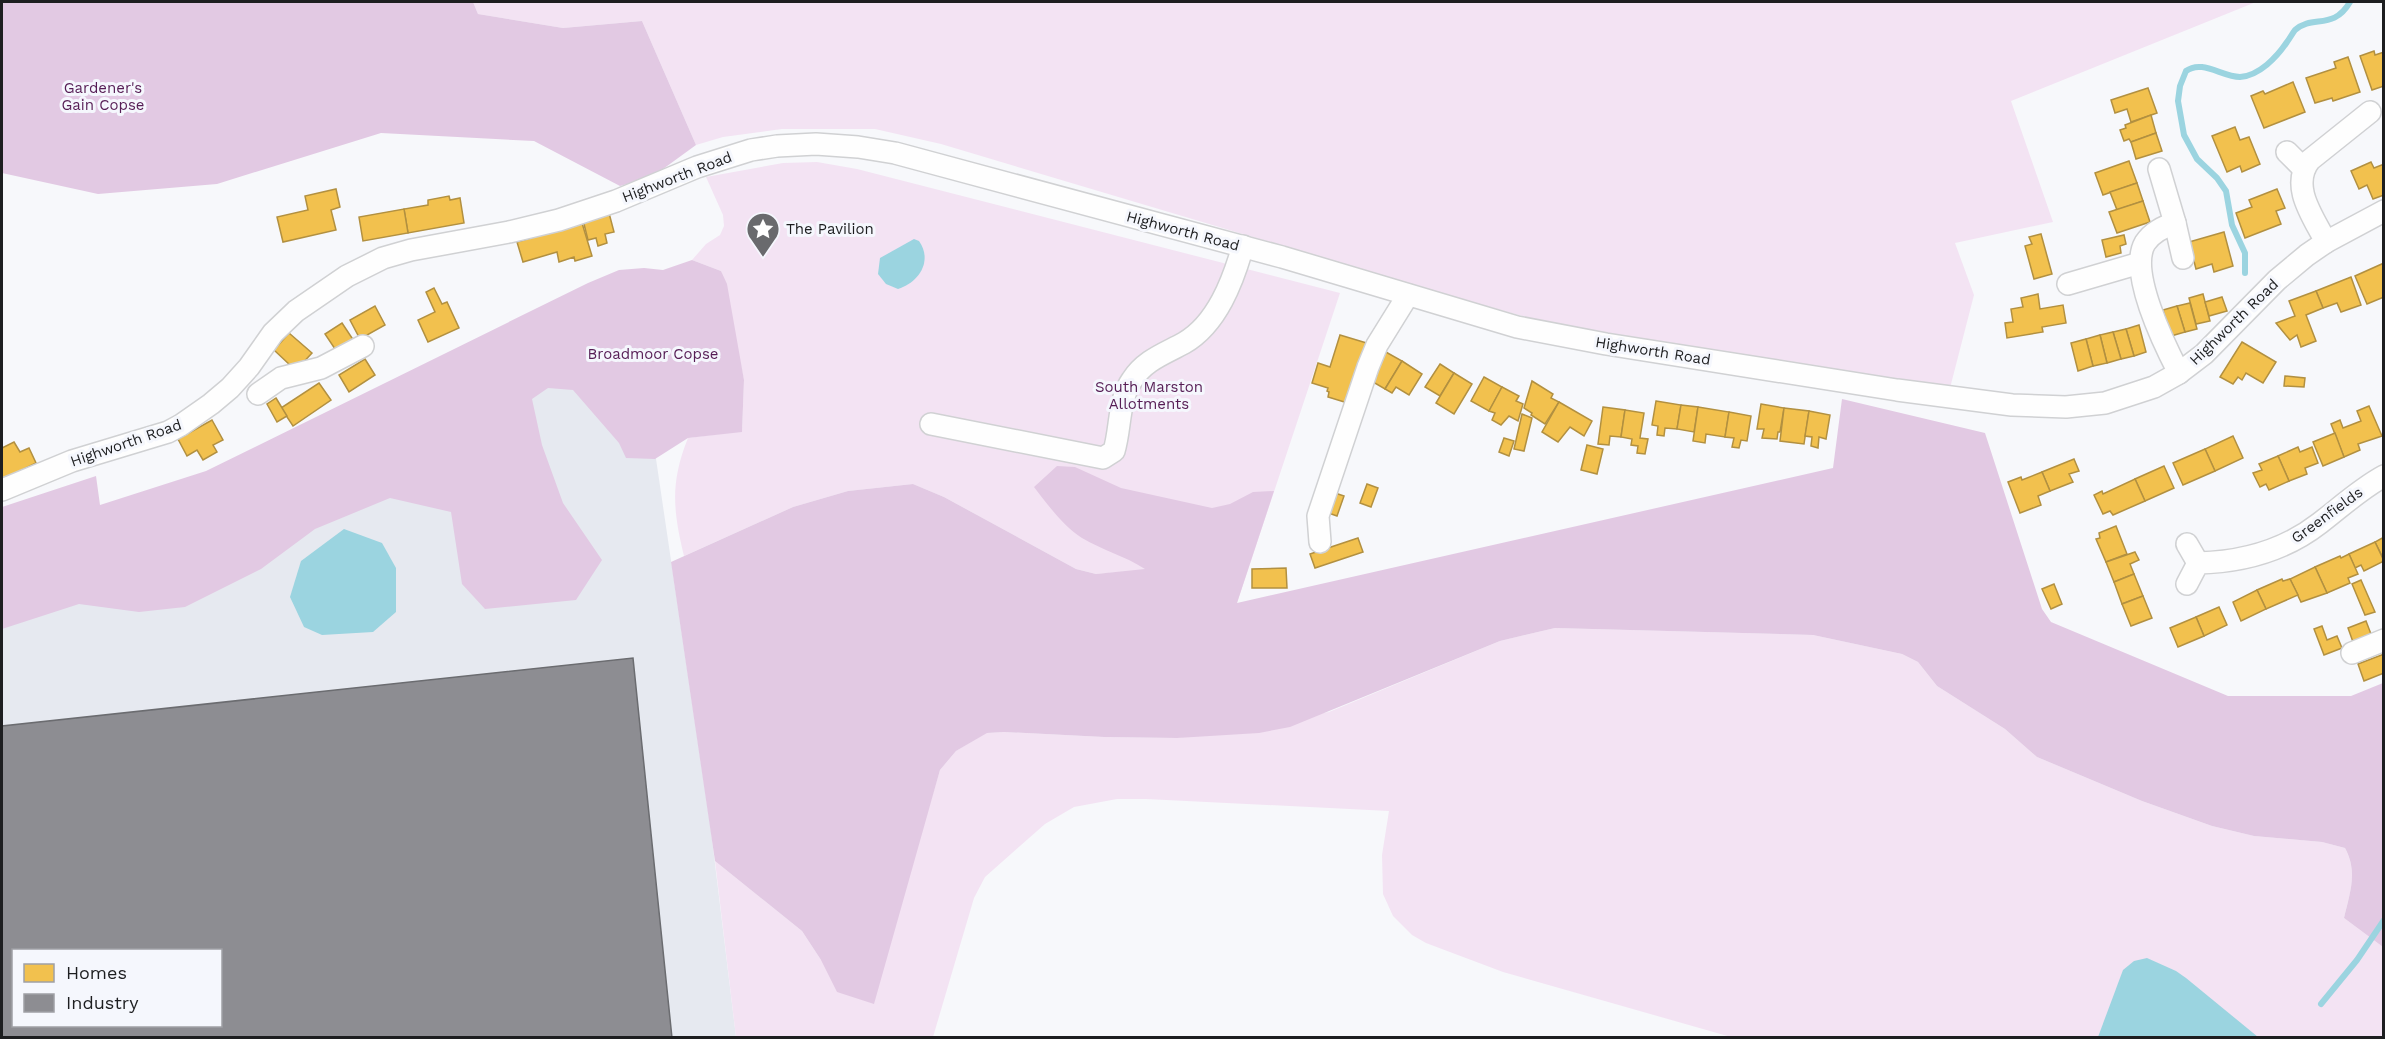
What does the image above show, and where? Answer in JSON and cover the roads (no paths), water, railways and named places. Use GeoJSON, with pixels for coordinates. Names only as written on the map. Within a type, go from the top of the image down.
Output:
{"type":"FeatureCollection","features":[{"type":"Feature","properties":{"kind":"street"},"geometry":{"type":"LineString","coordinates":[[2326,242],[2304,199],[2301,188],[2304,169],[2310,160],[2370,112]]}},
{"type":"Feature","properties":{"kind":"street","name":"Highworth Road"},"geometry":{"type":"LineString","coordinates":[[2,490],[72,460],[168,432],[181,425],[230,388],[282,323],[297,310],[347,276],[383,258],[411,250],[509,232],[559,220],[616,201],[710,162],[751,150],[777,146],[816,144],[895,153],[1242,246],[1517,327],[1549,334],[1984,402],[2066,407],[2105,403],[2137,395],[2179,373],[2210,348],[2277,280],[2326,242],[2384,212]]}},
{"type":"Feature","properties":{"kind":"street"},"geometry":{"type":"LineString","coordinates":[[2287,152],[2304,169]]}},
{"type":"Feature","properties":{"kind":"street"},"geometry":{"type":"LineString","coordinates":[[2159,169],[2183,258]]}},
{"type":"Feature","properties":{"kind":"street"},"geometry":{"type":"LineString","coordinates":[[2175,223],[2161,227],[2145,242],[2140,263],[2148,298],[2164,344],[2179,373]]}},
{"type":"Feature","properties":{"kind":"street"},"geometry":{"type":"LineString","coordinates":[[931,424],[1108,457],[1115,447],[1123,400],[1131,380],[1147,363],[1190,339],[1204,325],[1235,274],[1242,246]]}},
{"type":"Feature","properties":{"kind":"street"},"geometry":{"type":"LineString","coordinates":[[2068,284],[2140,263]]}},
{"type":"Feature","properties":{"kind":"street"},"geometry":{"type":"LineString","coordinates":[[1320,542],[1318,516],[1370,360],[1408,295]]}},
{"type":"Feature","properties":{"kind":"street"},"geometry":{"type":"LineString","coordinates":[[258,394],[281,378],[321,368],[363,346]]}},
{"type":"Feature","properties":{"kind":"street"},"geometry":{"type":"LineString","coordinates":[[258,352],[281,378]]}},
{"type":"Feature","properties":{"kind":"street","name":"Greenfields"},"geometry":{"type":"LineString","coordinates":[[2198,563],[2234,561],[2253,557],[2290,543],[2307,533],[2356,493],[2384,476]]}},
{"type":"Feature","properties":{"kind":"street"},"geometry":{"type":"LineString","coordinates":[[2187,544],[2198,563],[2187,584]]}},
{"type":"Feature","properties":{"kind":"street"},"geometry":{"type":"LineString","coordinates":[[2352,653],[2384,640]]}},
{"type":"Feature","properties":{"kind":"water"},"geometry":{"type":"Polygon","coordinates":[[[914,239],[919,241],[925,256],[922,270],[906,286],[898,289],[886,284],[878,274],[880,258],[914,239]]]}},
{"type":"Feature","properties":{"kind":"water"},"geometry":{"type":"Polygon","coordinates":[[[344,529],[382,543],[396,568],[396,612],[373,632],[322,635],[304,627],[290,597],[301,561],[344,529]]]}},
{"type":"Feature","properties":{"kind":"water"},"geometry":{"type":"Polygon","coordinates":[[[2147,958],[2186,978],[2258,1037],[2098,1037],[2123,970],[2134,961],[2147,958]]]}},
{"type":"Feature","properties":{"kind":"waterway"},"geometry":{"type":"LineString","coordinates":[[2245,273],[2245,253],[2232,225],[2226,191],[2217,178],[2197,159],[2184,135],[2178,101],[2180,86],[2186,71],[2192,68],[2205,68],[2240,77],[2254,73],[2273,59],[2295,30],[2302,25],[2337,16],[2350,2]]}},
{"type":"Feature","properties":{"kind":"waterway"},"geometry":{"type":"LineString","coordinates":[[2321,1004],[2357,960],[2384,920]]}},
{"type":"Feature","properties":{"kind":"place","name":"The Pavilion"},"geometry":{"type":"Point","coordinates":[763,258]}},
{"type":"Feature","properties":{"kind":"park label","name":"Gardener's Gain Copse"},"geometry":{"type":"Point","coordinates":[103,96]}},
{"type":"Feature","properties":{"kind":"park label","name":"Broadmoor Copse"},"geometry":{"type":"Point","coordinates":[653,354]}},
{"type":"Feature","properties":{"kind":"park label","name":"South Marston Allotments"},"geometry":{"type":"Point","coordinates":[1149,396]}}]}
